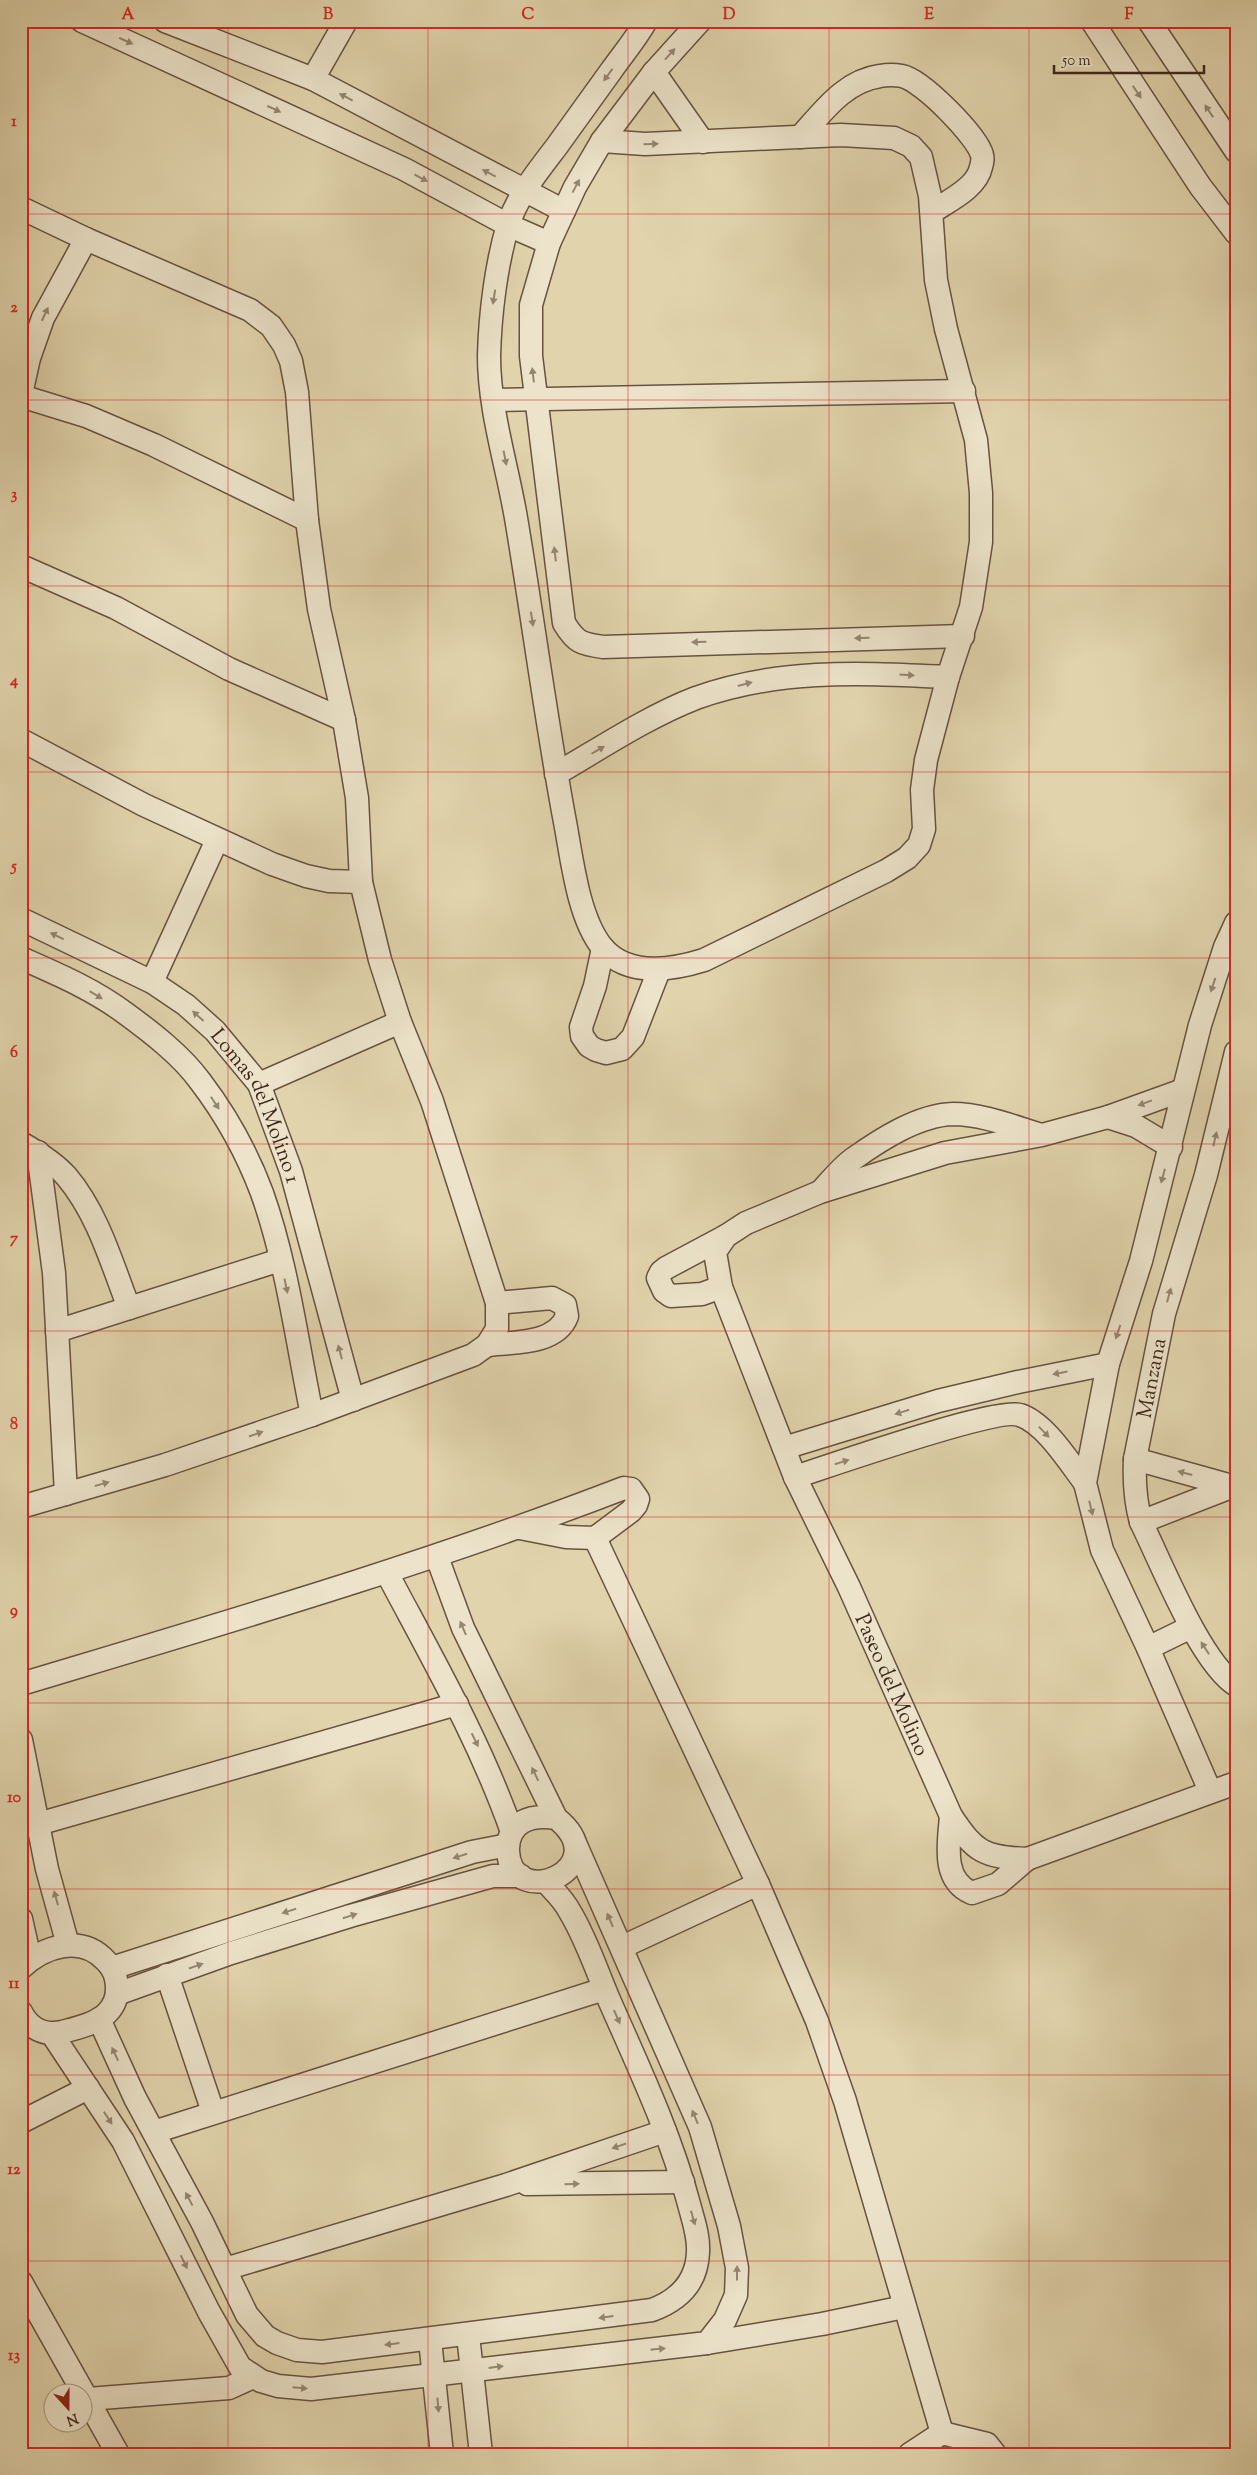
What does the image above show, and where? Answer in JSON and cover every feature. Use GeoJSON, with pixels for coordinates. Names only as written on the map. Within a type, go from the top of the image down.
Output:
{"type":"FeatureCollection","features":[{"type":"Feature","properties":{"kind":"street"},"geometry":{"type":"LineString","coordinates":[[82,21],[404,169],[508,225],[549,243]]}},
{"type":"Feature","properties":{"kind":"street"},"geometry":{"type":"LineString","coordinates":[[164,21],[313,79],[564,211]]}},
{"type":"Feature","properties":{"kind":"street"},"geometry":{"type":"LineString","coordinates":[[313,79],[346,21]]}},
{"type":"Feature","properties":{"kind":"street"},"geometry":{"type":"LineString","coordinates":[[602,141],[645,144],[841,135],[894,138],[911,146],[921,157],[925,169],[932,212],[936,280],[946,329],[976,440],[981,493],[981,542],[971,607],[948,677],[926,760],[922,790],[924,829],[919,845],[907,858],[886,871],[704,960],[679,968],[659,970],[633,965],[620,960],[603,948],[591,928],[582,904],[556,774],[516,517],[494,400],[489,357],[493,302],[508,225],[523,191],[646,21]]}},
{"type":"Feature","properties":{"kind":"street"},"geometry":{"type":"LineString","coordinates":[[700,21],[654,72],[602,141],[575,187],[549,243],[531,304],[531,356],[564,623],[572,636],[583,644],[603,647],[963,636]]}},
{"type":"Feature","properties":{"kind":"street"},"geometry":{"type":"LineString","coordinates":[[1092,21],[1200,186],[1236,233]]}},
{"type":"Feature","properties":{"kind":"street"},"geometry":{"type":"LineString","coordinates":[[1149,21],[1236,151]]}},
{"type":"Feature","properties":{"kind":"street"},"geometry":{"type":"LineString","coordinates":[[654,72],[703,142]]}},
{"type":"Feature","properties":{"kind":"street"},"geometry":{"type":"LineString","coordinates":[[800,137],[841,93],[879,76],[903,76],[927,91],[948,112],[977,144],[982,156],[981,168],[970,185],[932,212]]}},
{"type":"Feature","properties":{"kind":"street"},"geometry":{"type":"LineString","coordinates":[[21,208],[86,239],[250,310],[271,326],[284,345],[291,362],[297,392],[307,520],[320,609],[344,720],[357,798],[361,882],[380,960],[400,1022],[432,1101],[497,1303],[497,1329],[487,1345],[473,1355],[312,1415],[164,1465],[21,1507]]}},
{"type":"Feature","properties":{"kind":"street"},"geometry":{"type":"LineString","coordinates":[[86,239],[43,318],[28,358],[21,395],[86,416],[154,445],[307,520]]}},
{"type":"Feature","properties":{"kind":"street"},"geometry":{"type":"LineString","coordinates":[[494,400],[964,391]]}},
{"type":"Feature","properties":{"kind":"street"},"geometry":{"type":"LineString","coordinates":[[21,566],[116,608],[229,669],[344,720]]}},
{"type":"Feature","properties":{"kind":"street"},"geometry":{"type":"LineString","coordinates":[[556,774],[651,719],[696,698],[750,682],[844,672],[948,677]]}},
{"type":"Feature","properties":{"kind":"street"},"geometry":{"type":"LineString","coordinates":[[21,740],[144,805],[217,840],[306,876],[328,881],[361,882]]}},
{"type":"Feature","properties":{"kind":"street"},"geometry":{"type":"LineString","coordinates":[[152,982],[217,840]]}},
{"type":"Feature","properties":{"kind":"street","name":"Lomas del Molino 1"},"geometry":{"type":"LineString","coordinates":[[21,919],[152,982],[186,1005],[214,1031],[259,1084],[291,1171],[353,1400]]}},
{"type":"Feature","properties":{"kind":"street"},"geometry":{"type":"LineString","coordinates":[[1085,1483],[1108,1364],[1141,1261],[1200,1025],[1230,952],[1236,923]]}},
{"type":"Feature","properties":{"kind":"street"},"geometry":{"type":"LineString","coordinates":[[603,948],[595,986],[581,1027],[582,1036],[589,1046],[596,1050],[606,1053],[622,1049],[633,1037],[659,970]]}},
{"type":"Feature","properties":{"kind":"street","name":"Lomas del Molino 1"},"geometry":{"type":"LineString","coordinates":[[21,958],[71,980],[124,1012],[164,1044],[199,1080],[237,1137],[262,1194],[280,1260],[312,1415]]}},
{"type":"Feature","properties":{"kind":"street"},"geometry":{"type":"LineString","coordinates":[[259,1084],[400,1022]]}},
{"type":"Feature","properties":{"kind":"street","name":"Manzana"},"geometry":{"type":"LineString","coordinates":[[1236,1052],[1206,1175],[1176,1269],[1164,1314],[1135,1459],[1136,1506],[1141,1522],[1191,1627],[1214,1662],[1236,1685]]}},
{"type":"Feature","properties":{"kind":"street"},"geometry":{"type":"LineString","coordinates":[[721,1287],[702,1294],[671,1296],[664,1291],[658,1278],[660,1272],[678,1260],[726,1236],[746,1223],[820,1192],[945,1154],[1042,1134],[1108,1117],[1183,1090]]}},
{"type":"Feature","properties":{"kind":"street"},"geometry":{"type":"LineString","coordinates":[[820,1192],[852,1160],[886,1138],[923,1121],[952,1114],[981,1118],[1042,1134]]}},
{"type":"Feature","properties":{"kind":"street"},"geometry":{"type":"LineString","coordinates":[[1108,1117],[1136,1126],[1171,1147]]}},
{"type":"Feature","properties":{"kind":"street"},"geometry":{"type":"LineString","coordinates":[[29,1147],[67,1177],[99,1229],[129,1308]]}},
{"type":"Feature","properties":{"kind":"street"},"geometry":{"type":"LineString","coordinates":[[29,1147],[54,1273],[66,1494]]}},
{"type":"Feature","properties":{"kind":"street","name":"Paseo del Molino"},"geometry":{"type":"LineString","coordinates":[[726,1236],[715,1252],[721,1287],[795,1477],[857,1604],[951,1816],[967,1840],[998,1858],[1027,1859],[1236,1783]]}},
{"type":"Feature","properties":{"kind":"street"},"geometry":{"type":"LineString","coordinates":[[58,1331],[280,1260]]}},
{"type":"Feature","properties":{"kind":"street"},"geometry":{"type":"LineString","coordinates":[[1141,1261],[1176,1269]]}},
{"type":"Feature","properties":{"kind":"street"},"geometry":{"type":"LineString","coordinates":[[487,1345],[529,1341],[546,1336],[558,1329],[567,1316],[565,1305],[552,1298],[497,1303]]}},
{"type":"Feature","properties":{"kind":"street"},"geometry":{"type":"LineString","coordinates":[[784,1448],[938,1401],[1018,1382],[1108,1364]]}},
{"type":"Feature","properties":{"kind":"street"},"geometry":{"type":"LineString","coordinates":[[1018,1382],[1018,1414]]}},
{"type":"Feature","properties":{"kind":"street"},"geometry":{"type":"LineString","coordinates":[[795,1477],[980,1419],[1018,1414],[1032,1421],[1047,1435],[1085,1483],[1102,1550],[1148,1648],[1210,1791]]}},
{"type":"Feature","properties":{"kind":"street"},"geometry":{"type":"LineString","coordinates":[[1135,1459],[1234,1485]]}},
{"type":"Feature","properties":{"kind":"street"},"geometry":{"type":"LineString","coordinates":[[1141,1522],[1234,1485]]}},
{"type":"Feature","properties":{"kind":"street"},"geometry":{"type":"LineString","coordinates":[[21,1684],[437,1557],[520,1528],[624,1488],[631,1489],[638,1499],[636,1505],[595,1538],[566,1537],[520,1528]]}},
{"type":"Feature","properties":{"kind":"street"},"geometry":{"type":"LineString","coordinates":[[595,1538],[758,1884],[817,2022],[845,2102],[942,2432]]}},
{"type":"Feature","properties":{"kind":"street"},"geometry":{"type":"LineString","coordinates":[[437,1557],[463,1628],[556,1818],[568,1828],[700,2127],[729,2226],[737,2268],[736,2294],[725,2320],[706,2343]]}},
{"type":"Feature","properties":{"kind":"street"},"geometry":{"type":"LineString","coordinates":[[387,1573],[457,1704],[489,1770],[510,1838],[508,1856],[513,1868],[521,1876],[533,1882],[546,1882],[559,1878],[569,1869],[574,1856],[575,1843]]}},
{"type":"Feature","properties":{"kind":"street"},"geometry":{"type":"LineString","coordinates":[[1148,1648],[1191,1627]]}},
{"type":"Feature","properties":{"kind":"street"},"geometry":{"type":"LineString","coordinates":[[38,1824],[457,1704]]}},
{"type":"Feature","properties":{"kind":"street"},"geometry":{"type":"LineString","coordinates":[[21,1740],[47,1869],[68,1945]]}},
{"type":"Feature","properties":{"kind":"street"},"geometry":{"type":"LineString","coordinates":[[112,1968],[472,1852],[510,1838],[524,1820],[540,1815],[556,1818]]}},
{"type":"Feature","properties":{"kind":"street"},"geometry":{"type":"LineString","coordinates":[[951,1816],[949,1861],[952,1874],[960,1888],[972,1893],[998,1884],[1027,1859]]}},
{"type":"Feature","properties":{"kind":"street"},"geometry":{"type":"LineString","coordinates":[[117,1994],[350,1916],[493,1876],[521,1876]]}},
{"type":"Feature","properties":{"kind":"street"},"geometry":{"type":"LineString","coordinates":[[99,2019],[154,2132],[225,2270],[238,2300],[254,2326],[265,2336],[297,2350],[322,2352],[430,2340],[652,2310],[670,2303],[683,2292],[691,2278],[698,2254],[698,2237],[683,2182],[665,2131],[570,1911],[546,1882]]}},
{"type":"Feature","properties":{"kind":"street"},"geometry":{"type":"LineString","coordinates":[[622,1947],[758,1884]]}},
{"type":"Feature","properties":{"kind":"street"},"geometry":{"type":"LineString","coordinates":[[21,1919],[26,1964],[57,1947],[68,1945],[91,1949],[112,1968],[117,1980],[117,1994],[114,2004],[99,2019],[52,2034],[33,2028],[23,2018]]}},
{"type":"Feature","properties":{"kind":"street"},"geometry":{"type":"LineString","coordinates":[[167,1976],[213,2112]]}},
{"type":"Feature","properties":{"kind":"street"},"geometry":{"type":"LineString","coordinates":[[154,2132],[604,1989]]}},
{"type":"Feature","properties":{"kind":"street"},"geometry":{"type":"LineString","coordinates":[[52,2034],[123,2141],[209,2312],[240,2367],[253,2377],[278,2386],[311,2389],[706,2343],[822,2324],[904,2307]]}},
{"type":"Feature","properties":{"kind":"street"},"geometry":{"type":"LineString","coordinates":[[21,2122],[88,2088]]}},
{"type":"Feature","properties":{"kind":"street"},"geometry":{"type":"LineString","coordinates":[[225,2270],[506,2185],[665,2131]]}},
{"type":"Feature","properties":{"kind":"street"},"geometry":{"type":"LineString","coordinates":[[506,2185],[683,2182]]}},
{"type":"Feature","properties":{"kind":"street"},"geometry":{"type":"LineString","coordinates":[[21,2282],[78,2382]]}},
{"type":"Feature","properties":{"kind":"street"},"geometry":{"type":"LineString","coordinates":[[209,2312],[238,2300]]}},
{"type":"Feature","properties":{"kind":"street"},"geometry":{"type":"LineString","coordinates":[[468,2335],[481,2454]]}},
{"type":"Feature","properties":{"kind":"street"},"geometry":{"type":"LineString","coordinates":[[430,2340],[442,2454]]}},
{"type":"Feature","properties":{"kind":"street"},"geometry":{"type":"LineString","coordinates":[[92,2399],[230,2388],[253,2377]]}},
{"type":"Feature","properties":{"kind":"street"},"geometry":{"type":"LineString","coordinates":[[92,2406],[118,2454]]}},
{"type":"Feature","properties":{"kind":"street"},"geometry":{"type":"LineString","coordinates":[[910,2454],[942,2432],[987,2444],[995,2454]]}}]}
